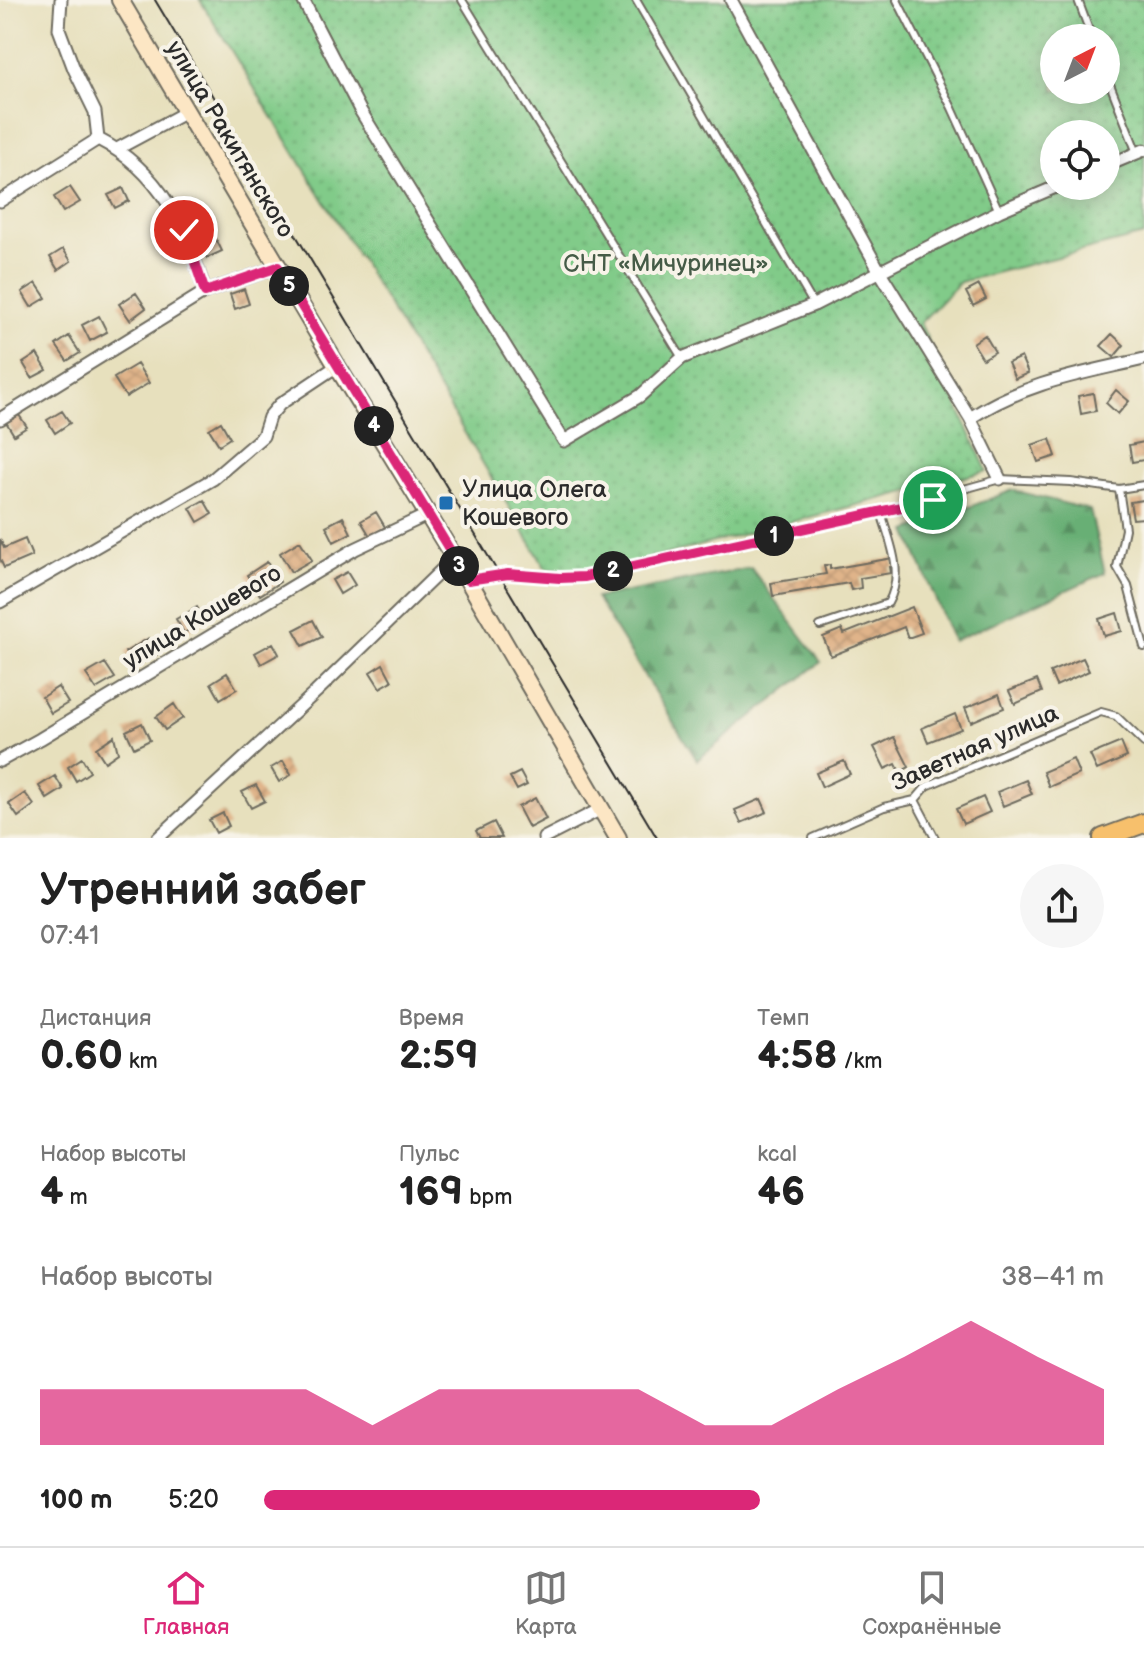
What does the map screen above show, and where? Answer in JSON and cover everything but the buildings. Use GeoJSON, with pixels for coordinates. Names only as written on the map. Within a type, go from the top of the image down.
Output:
{"type":"FeatureCollection","features":[{"type":"Feature","properties":{"kind":"main road","name":"улица Ракитянского"},"geometry":{"type":"LineString","coordinates":[[120,0],[337,366],[429,514],[618,838]]}},
{"type":"Feature","properties":{"kind":"main road"},"geometry":{"type":"LineString","coordinates":[[1103,838],[1144,823]]}},
{"type":"Feature","properties":{"kind":"street"},"geometry":{"type":"LineString","coordinates":[[61,0],[59,29],[95,112],[98,139]]}},
{"type":"Feature","properties":{"kind":"street"},"geometry":{"type":"LineString","coordinates":[[303,0],[360,110],[564,441],[640,396],[682,358],[814,305],[999,211],[1040,194]]}},
{"type":"Feature","properties":{"kind":"street"},"geometry":{"type":"LineString","coordinates":[[731,0],[880,272],[970,418],[1000,479]]}},
{"type":"Feature","properties":{"kind":"street"},"geometry":{"type":"LineString","coordinates":[[117,149],[186,112]]}},
{"type":"Feature","properties":{"kind":"street"},"geometry":{"type":"LineString","coordinates":[[98,139],[130,157],[156,185],[184,230],[205,292]]}},
{"type":"Feature","properties":{"kind":"street"},"geometry":{"type":"LineString","coordinates":[[0,201],[98,139]]}},
{"type":"Feature","properties":{"kind":"street"},"geometry":{"type":"LineString","coordinates":[[1120,160],[1140,152]]}},
{"type":"Feature","properties":{"kind":"street"},"geometry":{"type":"LineString","coordinates":[[0,419],[205,292],[278,267]]}},
{"type":"Feature","properties":{"kind":"street"},"geometry":{"type":"LineString","coordinates":[[970,418],[996,401],[1035,384],[1144,359]]}},
{"type":"Feature","properties":{"kind":"street"},"geometry":{"type":"LineString","coordinates":[[0,602],[213,479],[263,436],[269,417],[280,404],[337,366]]}},
{"type":"Feature","properties":{"kind":"street","name":"улица Кошевого"},"geometry":{"type":"LineString","coordinates":[[0,761],[355,549],[429,514]]}},
{"type":"Feature","properties":{"kind":"street"},"geometry":{"type":"LineString","coordinates":[[158,838],[316,692],[454,558]]}},
{"type":"Feature","properties":{"kind":"street"},"geometry":{"type":"LineString","coordinates":[[544,838],[601,809]]}},
{"type":"Feature","properties":{"kind":"lane"},"geometry":{"type":"LineString","coordinates":[[462,0],[682,358]]}},
{"type":"Feature","properties":{"kind":"lane"},"geometry":{"type":"LineString","coordinates":[[636,0],[814,305]]}},
{"type":"Feature","properties":{"kind":"lane"},"geometry":{"type":"LineString","coordinates":[[897,0],[952,108],[999,211]]}},
{"type":"Feature","properties":{"kind":"lane"},"geometry":{"type":"LineString","coordinates":[[1078,0],[1087,24]]}},
{"type":"Feature","properties":{"kind":"lane"},"geometry":{"type":"LineString","coordinates":[[1119,104],[1140,152]]}},
{"type":"Feature","properties":{"kind":"lane"},"geometry":{"type":"LineString","coordinates":[[468,580],[508,574],[584,577],[881,512],[1000,479],[1071,482],[1119,489],[1144,485]]}},
{"type":"Feature","properties":{"kind":"lane"},"geometry":{"type":"LineString","coordinates":[[1119,489],[1125,529],[1117,567],[1128,586],[1144,647]]}},
{"type":"Feature","properties":{"kind":"lane"},"geometry":{"type":"LineString","coordinates":[[820,626],[888,603],[893,594],[897,582],[896,560],[881,512]]}},
{"type":"Feature","properties":{"kind":"lane","name":"Заветная улица"},"geometry":{"type":"LineString","coordinates":[[813,838],[884,807],[915,800],[927,786],[1101,712],[1116,716],[1144,743]]}},
{"type":"Feature","properties":{"kind":"lane"},"geometry":{"type":"LineString","coordinates":[[915,800],[935,838]]}},
{"type":"Feature","properties":{"kind":"green space","name":"СНТ «Мичуринец»"},"geometry":{"type":"Polygon","coordinates":[[[200,0],[1144,0],[1144,235],[960,282],[920,323],[987,471],[591,574],[546,569],[388,304],[200,0]]]}},
{"type":"Feature","properties":{"kind":"green space"},"geometry":{"type":"Polygon","coordinates":[[[1013,490],[1090,510],[1105,573],[953,641],[907,531],[1013,490]]]}},
{"type":"Feature","properties":{"kind":"green space"},"geometry":{"type":"Polygon","coordinates":[[[751,568],[821,662],[697,760],[596,598],[751,568]]]}},
{"type":"Feature","properties":{"kind":"tram line"},"geometry":{"type":"LineString","coordinates":[[155,0],[657,838]]}},
{"type":"Feature","properties":{"kind":"place","name":"Улица Олега Кошевого"},"geometry":{"type":"Point","coordinates":[446,503]}},
{"type":"Feature","properties":{"kind":"route"},"geometry":{"type":"LineString","coordinates":[[184,230],[205,292],[278,267],[468,580],[508,574],[584,577],[933,500]]}}]}
